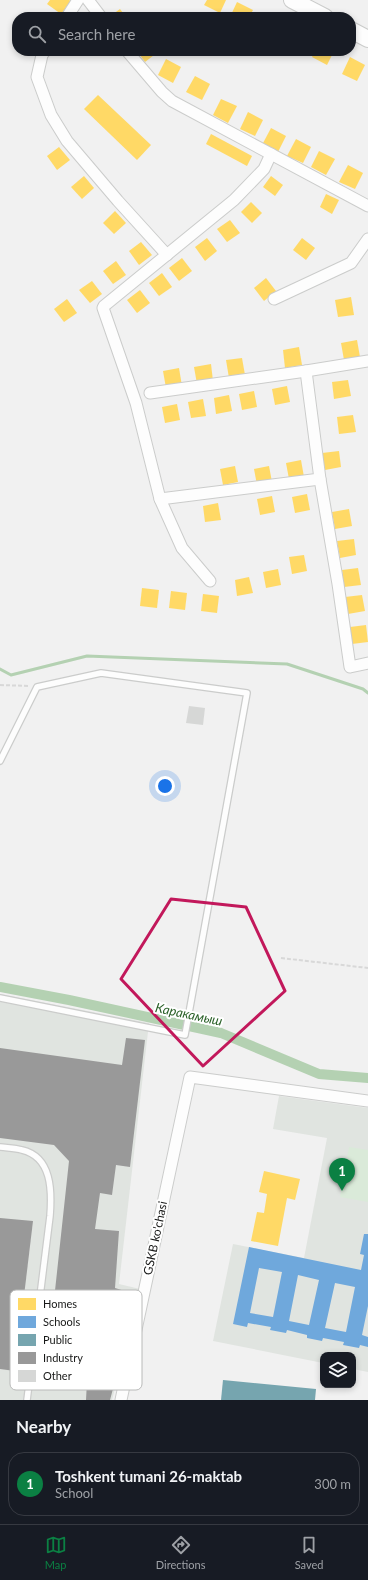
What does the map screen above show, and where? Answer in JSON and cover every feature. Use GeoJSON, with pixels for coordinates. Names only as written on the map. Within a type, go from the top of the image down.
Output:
{"type":"FeatureCollection","features":[{"type":"Feature","properties":{"kind":"street"},"geometry":{"type":"LineString","coordinates":[[70,12],[78,0]]}},
{"type":"Feature","properties":{"kind":"street"},"geometry":{"type":"LineString","coordinates":[[88,0],[97,12]]}},
{"type":"Feature","properties":{"kind":"street"},"geometry":{"type":"LineString","coordinates":[[292,0],[315,12]]}},
{"type":"Feature","properties":{"kind":"street"},"geometry":{"type":"LineString","coordinates":[[356,33],[368,39]]}},
{"type":"Feature","properties":{"kind":"street"},"geometry":{"type":"LineString","coordinates":[[42,56],[37,77],[51,115],[67,141],[118,201],[167,255]]}},
{"type":"Feature","properties":{"kind":"street"},"geometry":{"type":"LineString","coordinates":[[131,56],[162,92],[172,101],[368,206]]}},
{"type":"Feature","properties":{"kind":"street"},"geometry":{"type":"LineString","coordinates":[[210,581],[182,548],[160,498],[136,403],[103,308],[234,200],[264,168],[271,154]]}},
{"type":"Feature","properties":{"kind":"street"},"geometry":{"type":"LineString","coordinates":[[274,299],[352,263],[368,239]]}},
{"type":"Feature","properties":{"kind":"street"},"geometry":{"type":"LineString","coordinates":[[150,393],[368,361]]}},
{"type":"Feature","properties":{"kind":"street"},"geometry":{"type":"LineString","coordinates":[[306,371],[320,479],[338,584],[350,667],[368,663]]}},
{"type":"Feature","properties":{"kind":"street"},"geometry":{"type":"LineString","coordinates":[[160,498],[320,479]]}},
{"type":"Feature","properties":{"kind":"street","name":"GSKB ko'chasi"},"geometry":{"type":"LineString","coordinates":[[142,1302],[190,1077],[368,1101]]}},
{"type":"Feature","properties":{"kind":"street","name":"GSKB ko'chasi"},"geometry":{"type":"LineString","coordinates":[[121,1400],[123,1390]]}},
{"type":"Feature","properties":{"kind":"lane"},"geometry":{"type":"LineString","coordinates":[[0,761],[37,687],[100,673],[247,692],[188,1020],[184,1035],[0,998]]}},
{"type":"Feature","properties":{"kind":"lane"},"geometry":{"type":"LineString","coordinates":[[0,1147],[23,1150],[35,1155],[42,1163],[51,1185],[52,1196],[41,1290]]}},
{"type":"Feature","properties":{"kind":"lane"},"geometry":{"type":"LineString","coordinates":[[27,1400],[28,1390]]}},
{"type":"Feature","properties":{"kind":"path"},"geometry":{"type":"LineString","coordinates":[[0,685],[37,687]]}},
{"type":"Feature","properties":{"kind":"path"},"geometry":{"type":"LineString","coordinates":[[281,958],[368,968]]}},
{"type":"Feature","properties":{"kind":"highlighted area"},"geometry":{"type":"Polygon","coordinates":[[[171,899],[246,907],[285,991],[203,1066],[121,979],[171,899]]]}},
{"type":"Feature","properties":{"kind":"shaded area"},"geometry":{"type":"Polygon","coordinates":[[[0,994],[149,1023],[119,1284],[140,1290],[10,1290],[10,1390],[115,1390],[112,1400],[0,1400],[0,994]]]}},
{"type":"Feature","properties":{"kind":"shaded area"},"geometry":{"type":"Polygon","coordinates":[[[279,1096],[368,1108],[368,1372],[356,1370],[356,1352],[320,1352],[320,1362],[213,1341],[233,1244],[304,1258],[327,1138],[273,1129],[279,1096]]]}},
{"type":"Feature","properties":{"kind":"green space"},"geometry":{"type":"Polygon","coordinates":[[[349,1147],[368,1150],[368,1202],[340,1197],[349,1147]]]}},
{"type":"Feature","properties":{"kind":"building: Homes"},"geometry":{"type":"Polygon","coordinates":[[[50,0],[71,1],[63,12],[58,12],[47,4],[50,0]]]}},
{"type":"Feature","properties":{"kind":"building: Homes"},"geometry":{"type":"Polygon","coordinates":[[[207,0],[226,0],[220,12],[204,5],[207,0]]]}},
{"type":"Feature","properties":{"kind":"building: Homes"},"geometry":{"type":"Polygon","coordinates":[[[237,2],[253,10],[252,12],[232,12],[237,2]]]}},
{"type":"Feature","properties":{"kind":"building: Homes"},"geometry":{"type":"Polygon","coordinates":[[[141,56],[153,56],[145,62],[141,56]]]}},
{"type":"Feature","properties":{"kind":"building: Homes"},"geometry":{"type":"Polygon","coordinates":[[[312,56],[332,56],[327,65],[312,56]]]}},
{"type":"Feature","properties":{"kind":"building: Homes"},"geometry":{"type":"Polygon","coordinates":[[[350,57],[365,65],[357,81],[342,74],[350,57]]]}},
{"type":"Feature","properties":{"kind":"building: Homes"},"geometry":{"type":"Polygon","coordinates":[[[166,59],[181,67],[173,83],[158,75],[166,59]]]}},
{"type":"Feature","properties":{"kind":"building: Homes"},"geometry":{"type":"Polygon","coordinates":[[[195,76],[210,84],[202,100],[186,92],[195,76]]]}},
{"type":"Feature","properties":{"kind":"building: Homes"},"geometry":{"type":"Polygon","coordinates":[[[98,95],[151,145],[137,160],[84,109],[98,95]]]}},
{"type":"Feature","properties":{"kind":"building: Homes"},"geometry":{"type":"Polygon","coordinates":[[[221,99],[237,106],[228,123],[213,115],[221,99]]]}},
{"type":"Feature","properties":{"kind":"building: Homes"},"geometry":{"type":"Polygon","coordinates":[[[248,112],[263,120],[255,136],[240,129],[248,112]]]}},
{"type":"Feature","properties":{"kind":"building: Homes"},"geometry":{"type":"Polygon","coordinates":[[[271,128],[286,136],[278,152],[262,145],[271,128]]]}},
{"type":"Feature","properties":{"kind":"building: Homes"},"geometry":{"type":"Polygon","coordinates":[[[211,134],[252,156],[247,166],[206,144],[211,134]]]}},
{"type":"Feature","properties":{"kind":"building: Homes"},"geometry":{"type":"Polygon","coordinates":[[[296,139],[311,147],[303,163],[287,156],[296,139]]]}},
{"type":"Feature","properties":{"kind":"building: Homes"},"geometry":{"type":"Polygon","coordinates":[[[59,147],[70,160],[57,170],[47,156],[59,147]]]}},
{"type":"Feature","properties":{"kind":"building: Homes"},"geometry":{"type":"Polygon","coordinates":[[[319,151],[335,159],[326,175],[311,167],[319,151]]]}},
{"type":"Feature","properties":{"kind":"building: Homes"},"geometry":{"type":"Polygon","coordinates":[[[348,165],[363,173],[355,189],[339,182],[348,165]]]}},
{"type":"Feature","properties":{"kind":"building: Homes"},"geometry":{"type":"Polygon","coordinates":[[[84,176],[94,188],[82,199],[71,187],[84,176]]]}},
{"type":"Feature","properties":{"kind":"building: Homes"},"geometry":{"type":"Polygon","coordinates":[[[271,176],[283,185],[275,196],[263,187],[271,176]]]}},
{"type":"Feature","properties":{"kind":"building: Homes"},"geometry":{"type":"Polygon","coordinates":[[[326,194],[339,200],[332,214],[320,207],[326,194]]]}},
{"type":"Feature","properties":{"kind":"building: Homes"},"geometry":{"type":"Polygon","coordinates":[[[251,202],[262,213],[252,223],[241,212],[251,202]]]}},
{"type":"Feature","properties":{"kind":"building: Homes"},"geometry":{"type":"Polygon","coordinates":[[[115,211],[126,223],[114,234],[103,223],[115,211]]]}},
{"type":"Feature","properties":{"kind":"building: Homes"},"geometry":{"type":"Polygon","coordinates":[[[230,220],[240,233],[227,242],[217,229],[230,220]]]}},
{"type":"Feature","properties":{"kind":"building: Homes"},"geometry":{"type":"Polygon","coordinates":[[[207,238],[217,251],[205,261],[195,247],[207,238]]]}},
{"type":"Feature","properties":{"kind":"building: Homes"},"geometry":{"type":"Polygon","coordinates":[[[302,238],[315,248],[306,260],[293,250],[302,238]]]}},
{"type":"Feature","properties":{"kind":"building: Homes"},"geometry":{"type":"Polygon","coordinates":[[[141,242],[152,255],[139,265],[129,251],[141,242]]]}},
{"type":"Feature","properties":{"kind":"building: Homes"},"geometry":{"type":"Polygon","coordinates":[[[182,258],[192,271],[179,281],[169,268],[182,258]]]}},
{"type":"Feature","properties":{"kind":"building: Homes"},"geometry":{"type":"Polygon","coordinates":[[[116,261],[126,275],[113,284],[103,271],[116,261]]]}},
{"type":"Feature","properties":{"kind":"building: Homes"},"geometry":{"type":"Polygon","coordinates":[[[162,273],[172,287],[159,296],[149,283],[162,273]]]}},
{"type":"Feature","properties":{"kind":"building: Homes"},"geometry":{"type":"Polygon","coordinates":[[[266,278],[276,291],[264,301],[254,288],[266,278]]]}},
{"type":"Feature","properties":{"kind":"building: Homes"},"geometry":{"type":"Polygon","coordinates":[[[92,281],[102,294],[90,303],[79,290],[92,281]]]}},
{"type":"Feature","properties":{"kind":"building: Homes"},"geometry":{"type":"Polygon","coordinates":[[[140,290],[150,303],[137,313],[127,300],[140,290]]]}},
{"type":"Feature","properties":{"kind":"building: Homes"},"geometry":{"type":"Polygon","coordinates":[[[351,297],[354,315],[338,317],[335,300],[351,297]]]}},
{"type":"Feature","properties":{"kind":"building: Homes"},"geometry":{"type":"Polygon","coordinates":[[[67,299],[77,313],[64,322],[54,309],[67,299]]]}},
{"type":"Feature","properties":{"kind":"building: Homes"},"geometry":{"type":"Polygon","coordinates":[[[357,340],[360,357],[344,360],[341,343],[357,340]]]}},
{"type":"Feature","properties":{"kind":"building: Homes"},"geometry":{"type":"Polygon","coordinates":[[[299,347],[302,365],[285,368],[283,350],[299,347]]]}},
{"type":"Feature","properties":{"kind":"building: Homes"},"geometry":{"type":"Polygon","coordinates":[[[242,358],[245,375],[229,378],[226,360],[242,358]]]}},
{"type":"Feature","properties":{"kind":"building: Homes"},"geometry":{"type":"Polygon","coordinates":[[[211,364],[213,381],[197,384],[194,367],[211,364]]]}},
{"type":"Feature","properties":{"kind":"building: Homes"},"geometry":{"type":"Polygon","coordinates":[[[179,368],[182,386],[166,388],[163,371],[179,368]]]}},
{"type":"Feature","properties":{"kind":"building: Homes"},"geometry":{"type":"Polygon","coordinates":[[[348,380],[351,396],[334,399],[332,382],[348,380]]]}},
{"type":"Feature","properties":{"kind":"building: Homes"},"geometry":{"type":"Polygon","coordinates":[[[287,386],[290,402],[275,405],[272,389],[287,386]]]}},
{"type":"Feature","properties":{"kind":"building: Homes"},"geometry":{"type":"Polygon","coordinates":[[[254,391],[257,407],[242,410],[239,394],[254,391]]]}},
{"type":"Feature","properties":{"kind":"building: Homes"},"geometry":{"type":"Polygon","coordinates":[[[229,395],[232,411],[216,414],[214,398],[229,395]]]}},
{"type":"Feature","properties":{"kind":"building: Homes"},"geometry":{"type":"Polygon","coordinates":[[[203,399],[206,416],[191,418],[188,402],[203,399]]]}},
{"type":"Feature","properties":{"kind":"building: Homes"},"geometry":{"type":"Polygon","coordinates":[[[177,404],[180,420],[165,423],[162,407],[177,404]]]}},
{"type":"Feature","properties":{"kind":"building: Homes"},"geometry":{"type":"Polygon","coordinates":[[[353,415],[356,432],[339,434],[337,417],[353,415]]]}},
{"type":"Feature","properties":{"kind":"building: Homes"},"geometry":{"type":"Polygon","coordinates":[[[339,451],[341,467],[325,470],[322,453],[339,451]]]}},
{"type":"Feature","properties":{"kind":"building: Homes"},"geometry":{"type":"Polygon","coordinates":[[[301,460],[304,477],[289,479],[286,463],[301,460]]]}},
{"type":"Feature","properties":{"kind":"building: Homes"},"geometry":{"type":"Polygon","coordinates":[[[235,466],[238,482],[223,485],[220,469],[235,466]]]}},
{"type":"Feature","properties":{"kind":"building: Homes"},"geometry":{"type":"Polygon","coordinates":[[[269,466],[272,482],[257,485],[254,469],[269,466]]]}},
{"type":"Feature","properties":{"kind":"building: Homes"},"geometry":{"type":"Polygon","coordinates":[[[307,494],[310,510],[295,513],[292,497],[307,494]]]}},
{"type":"Feature","properties":{"kind":"building: Homes"},"geometry":{"type":"Polygon","coordinates":[[[272,496],[275,512],[260,515],[257,499],[272,496]]]}},
{"type":"Feature","properties":{"kind":"building: Homes"},"geometry":{"type":"Polygon","coordinates":[[[218,503],[221,520],[205,522],[203,506],[218,503]]]}},
{"type":"Feature","properties":{"kind":"building: Homes"},"geometry":{"type":"Polygon","coordinates":[[[349,509],[352,526],[335,529],[332,512],[349,509]]]}},
{"type":"Feature","properties":{"kind":"building: Homes"},"geometry":{"type":"Polygon","coordinates":[[[354,539],[356,555],[340,558],[337,541],[354,539]]]}},
{"type":"Feature","properties":{"kind":"building: Homes"},"geometry":{"type":"Polygon","coordinates":[[[304,555],[307,571],[292,574],[289,557],[304,555]]]}},
{"type":"Feature","properties":{"kind":"building: Homes"},"geometry":{"type":"Polygon","coordinates":[[[358,568],[361,585],[344,587],[342,570],[358,568]]]}},
{"type":"Feature","properties":{"kind":"building: Homes"},"geometry":{"type":"Polygon","coordinates":[[[278,569],[281,585],[266,588],[263,572],[278,569]]]}},
{"type":"Feature","properties":{"kind":"building: Homes"},"geometry":{"type":"Polygon","coordinates":[[[249,577],[253,593],[237,596],[235,580],[249,577]]]}},
{"type":"Feature","properties":{"kind":"building: Homes"},"geometry":{"type":"Polygon","coordinates":[[[142,588],[159,590],[157,608],[140,606],[142,588]]]}},
{"type":"Feature","properties":{"kind":"building: Homes"},"geometry":{"type":"Polygon","coordinates":[[[171,591],[187,593],[185,610],[169,608],[171,591]]]}},
{"type":"Feature","properties":{"kind":"building: Homes"},"geometry":{"type":"Polygon","coordinates":[[[203,594],[219,596],[217,613],[201,611],[203,594]]]}},
{"type":"Feature","properties":{"kind":"building: Homes"},"geometry":{"type":"Polygon","coordinates":[[[362,595],[365,611],[348,614],[345,597],[362,595]]]}},
{"type":"Feature","properties":{"kind":"building: Homes"},"geometry":{"type":"Polygon","coordinates":[[[366,625],[368,642],[352,644],[350,627],[366,625]]]}},
{"type":"Feature","properties":{"kind":"building: Homes"},"geometry":{"type":"Polygon","coordinates":[[[264,1171],[300,1179],[295,1200],[287,1198],[278,1246],[251,1241],[257,1212],[264,1213],[267,1194],[259,1192],[264,1171]]]}},
{"type":"Feature","properties":{"kind":"building: Schools"},"geometry":{"type":"Polygon","coordinates":[[[364,1234],[368,1234],[368,1306],[362,1335],[368,1337],[368,1347],[360,1345],[359,1348],[343,1345],[344,1342],[323,1338],[322,1341],[307,1338],[307,1335],[287,1330],[286,1333],[270,1330],[271,1327],[248,1323],[247,1327],[233,1324],[249,1247],[361,1270],[364,1255],[360,1254],[364,1234]],[[259,1268],[250,1313],[273,1317],[282,1272],[259,1268]],[[298,1275],[289,1321],[309,1325],[319,1280],[298,1275]],[[335,1283],[325,1328],[346,1332],[355,1287],[335,1283]]]}},
{"type":"Feature","properties":{"kind":"building: Public"},"geometry":{"type":"Polygon","coordinates":[[[223,1380],[316,1389],[315,1400],[221,1400],[223,1380]]]}},
{"type":"Feature","properties":{"kind":"building: Industry"},"geometry":{"type":"Polygon","coordinates":[[[126,1038],[145,1040],[130,1167],[116,1165],[112,1195],[100,1193],[95,1229],[119,1231],[115,1288],[122,1290],[55,1290],[69,1161],[54,1145],[0,1138],[0,1048],[122,1065],[126,1038]]]}},
{"type":"Feature","properties":{"kind":"building: Industry"},"geometry":{"type":"Polygon","coordinates":[[[0,1218],[33,1221],[25,1290],[10,1290],[10,1370],[0,1369],[0,1218]]]}},
{"type":"Feature","properties":{"kind":"building: Industry"},"geometry":{"type":"Polygon","coordinates":[[[87,1390],[113,1390],[110,1400],[86,1400],[87,1390]]]}},
{"type":"Feature","properties":{"kind":"building: Other"},"geometry":{"type":"Polygon","coordinates":[[[189,706],[205,708],[203,725],[186,723],[189,706]]]}},
{"type":"Feature","properties":{"kind":"waterway"},"geometry":{"type":"LineString","coordinates":[[0,669],[11,675],[87,656],[287,664],[363,689],[368,693]]}},
{"type":"Feature","properties":{"kind":"waterway","name":"Каракамыш"},"geometry":{"type":"LineString","coordinates":[[0,987],[69,1000],[221,1033],[319,1074],[368,1078]]}},
{"type":"Feature","properties":{"kind":"place","name":"Toshkent tumani 26-maktab"},"geometry":{"type":"Point","coordinates":[342,1191]}}]}
